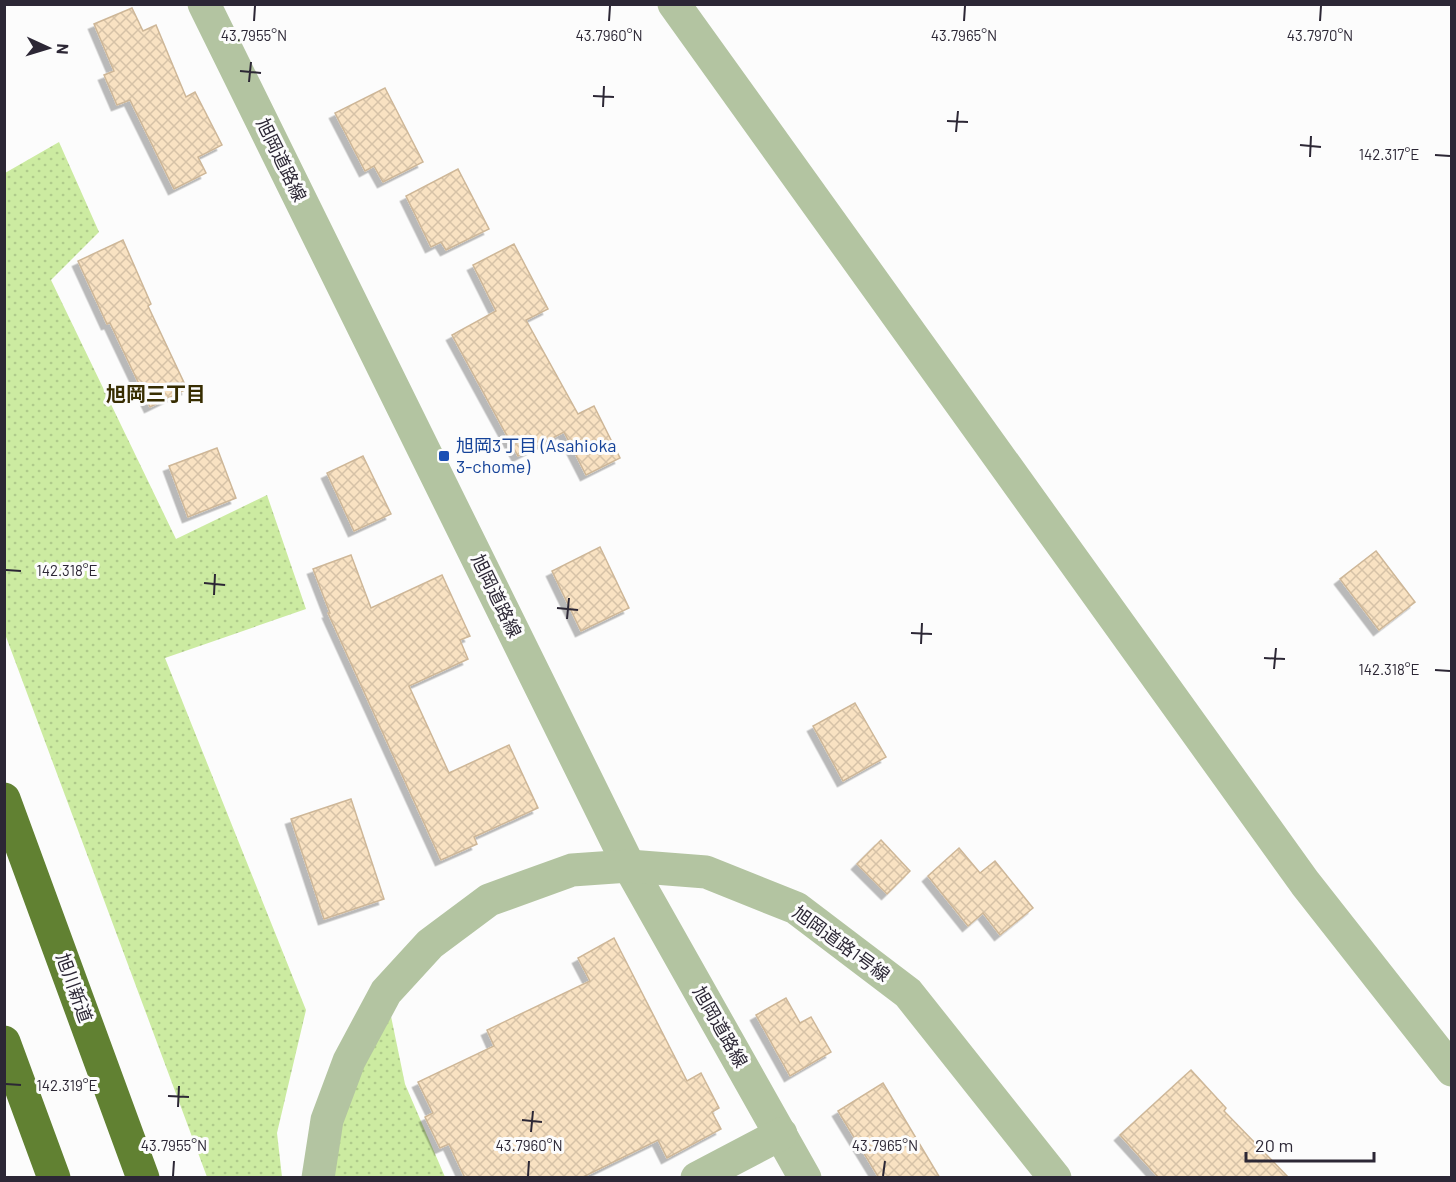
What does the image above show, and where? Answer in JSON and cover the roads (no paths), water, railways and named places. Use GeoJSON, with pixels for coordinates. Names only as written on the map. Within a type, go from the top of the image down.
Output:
{"type":"FeatureCollection","features":[{"type":"Feature","properties":{"kind":"highway","name":"旭川新道"},"geometry":{"type":"LineString","coordinates":[[4,799],[143,1178]]}},
{"type":"Feature","properties":{"kind":"highway"},"geometry":{"type":"LineString","coordinates":[[4,1042],[54,1178]]}},
{"type":"Feature","properties":{"kind":"street","name":"旭岡道路線"},"geometry":{"type":"LineString","coordinates":[[204,4],[629,866],[805,1178]]}},
{"type":"Feature","properties":{"kind":"street"},"geometry":{"type":"LineString","coordinates":[[674,4],[1305,883],[1452,1070]]}},
{"type":"Feature","properties":{"kind":"street","name":"旭岡道路1号線"},"geometry":{"type":"LineString","coordinates":[[318,1178],[327,1120],[349,1062],[386,992],[430,944],[489,900],[572,870],[629,866],[706,872],[796,908],[908,993],[1055,1178]]}},
{"type":"Feature","properties":{"kind":"street"},"geometry":{"type":"LineString","coordinates":[[697,1178],[781,1134]]}},
{"type":"Feature","properties":{"kind":"place","name":"旭岡3丁目 (Asahioka 3-chome)"},"geometry":{"type":"Point","coordinates":[444,456]}},
{"type":"Feature","properties":{"kind":"district","name":"旭岡三丁目"},"geometry":{"type":"Point","coordinates":[156,394]}}]}
